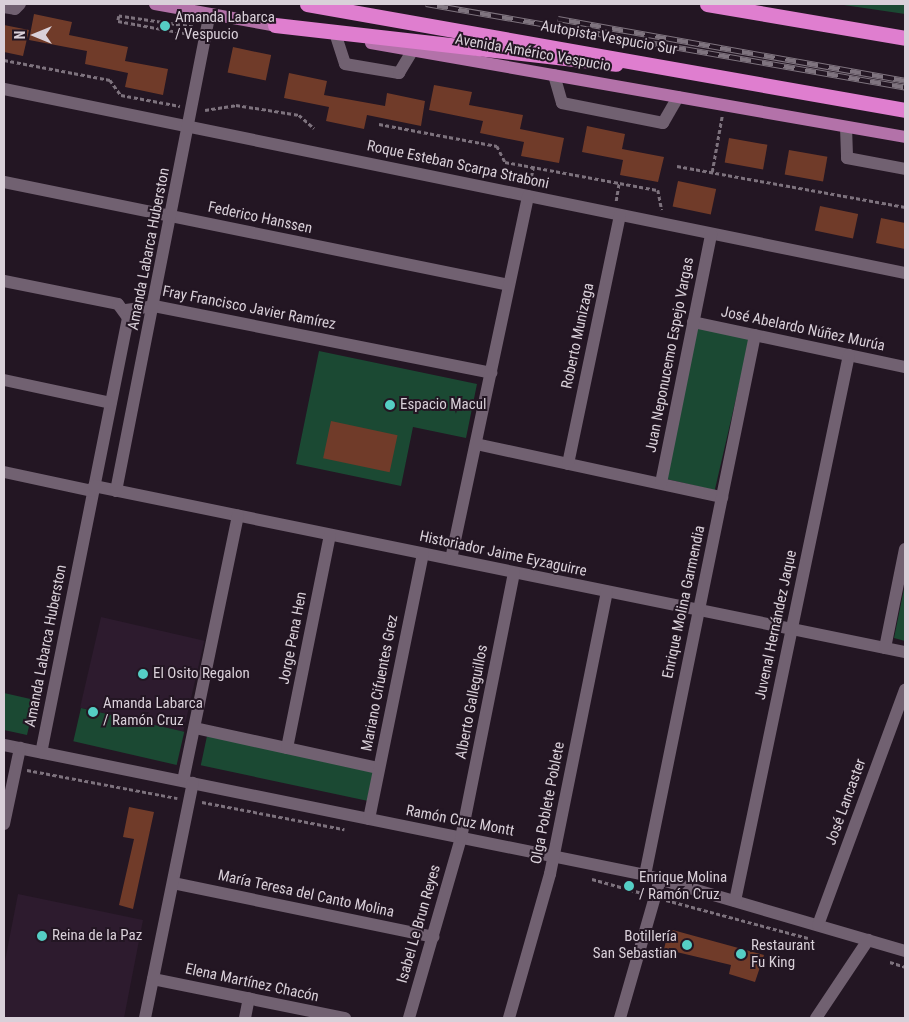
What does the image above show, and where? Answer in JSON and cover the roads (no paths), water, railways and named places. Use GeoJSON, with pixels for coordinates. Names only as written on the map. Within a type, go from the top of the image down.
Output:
{"type":"FeatureCollection","features":[{"type":"Feature","properties":{"kind":"highway","name":"Autopista Vespucio Sur"},"geometry":{"type":"LineString","coordinates":[[307,4],[672,66],[905,110]]}},
{"type":"Feature","properties":{"kind":"highway"},"geometry":{"type":"LineString","coordinates":[[707,4],[905,38]]}},
{"type":"Feature","properties":{"kind":"highway"},"geometry":{"type":"LineString","coordinates":[[275,25],[372,34],[563,62],[672,66]]}},
{"type":"Feature","properties":{"kind":"main road","name":"Avenida Américo Vespucio"},"geometry":{"type":"LineString","coordinates":[[154,4],[905,137]]}},
{"type":"Feature","properties":{"kind":"street"},"geometry":{"type":"LineString","coordinates":[[4,7],[15,9],[20,4]]}},
{"type":"Feature","properties":{"kind":"street","name":"Amanda Labarca Huberston"},"geometry":{"type":"LineString","coordinates":[[116,491],[190,127],[210,14]]}},
{"type":"Feature","properties":{"kind":"street"},"geometry":{"type":"LineString","coordinates":[[336,36],[345,64],[399,73],[413,50]]}},
{"type":"Feature","properties":{"kind":"street"},"geometry":{"type":"LineString","coordinates":[[554,75],[562,103],[663,123],[678,97]]}},
{"type":"Feature","properties":{"kind":"street","name":"Roque Esteban Scarpa Straboni"},"geometry":{"type":"LineString","coordinates":[[4,89],[905,273]]}},
{"type":"Feature","properties":{"kind":"street"},"geometry":{"type":"LineString","coordinates":[[846,127],[847,158],[905,169]]}},
{"type":"Feature","properties":{"kind":"street","name":"Federico Hanssen"},"geometry":{"type":"LineString","coordinates":[[4,182],[509,285]]}},
{"type":"Feature","properties":{"kind":"street"},"geometry":{"type":"LineString","coordinates":[[451,560],[528,196]]}},
{"type":"Feature","properties":{"kind":"street","name":"Roberto Munizaga"},"geometry":{"type":"LineString","coordinates":[[568,464],[617,214]]}},
{"type":"Feature","properties":{"kind":"street","name":"Juan Neponucemo Espejo Vargas"},"geometry":{"type":"LineString","coordinates":[[661,483],[711,234]]}},
{"type":"Feature","properties":{"kind":"street","name":"Fray Francisco Javier Ramírez"},"geometry":{"type":"LineString","coordinates":[[4,281],[114,303],[126,310],[154,306],[491,373]]}},
{"type":"Feature","properties":{"kind":"street","name":"Amanda Labarca Huberston"},"geometry":{"type":"LineString","coordinates":[[41,752],[128,322],[126,310]]}},
{"type":"Feature","properties":{"kind":"street","name":"José Abelardo Núñez Murúa"},"geometry":{"type":"LineString","coordinates":[[693,322],[905,367]]}},
{"type":"Feature","properties":{"kind":"street","name":"Enrique Molina Garmendia"},"geometry":{"type":"LineString","coordinates":[[645,875],[755,335]]}},
{"type":"Feature","properties":{"kind":"street","name":"Juvenal Hernández Jaque"},"geometry":{"type":"LineString","coordinates":[[735,901],[849,355]]}},
{"type":"Feature","properties":{"kind":"street"},"geometry":{"type":"LineString","coordinates":[[4,380],[111,403]]}},
{"type":"Feature","properties":{"kind":"street"},"geometry":{"type":"LineString","coordinates":[[476,444],[722,496]]}},
{"type":"Feature","properties":{"kind":"street","name":"Historiador Jaime Eyzaguirre"},"geometry":{"type":"LineString","coordinates":[[4,472],[94,489],[116,491],[905,652]]}},
{"type":"Feature","properties":{"kind":"street"},"geometry":{"type":"LineString","coordinates":[[145,1018],[173,884],[195,728],[238,516]]}},
{"type":"Feature","properties":{"kind":"street","name":"Jorge Pena Hen"},"geometry":{"type":"LineString","coordinates":[[287,748],[330,535]]}},
{"type":"Feature","properties":{"kind":"street"},"geometry":{"type":"LineString","coordinates":[[885,648],[905,549]]}},
{"type":"Feature","properties":{"kind":"street","name":"Mariano Cifuentes Grez"},"geometry":{"type":"LineString","coordinates":[[369,819],[423,554]]}},
{"type":"Feature","properties":{"kind":"street","name":"Alberto Galleguillos"},"geometry":{"type":"LineString","coordinates":[[461,838],[514,572]]}},
{"type":"Feature","properties":{"kind":"street","name":"Olga Poblete Poblete"},"geometry":{"type":"LineString","coordinates":[[509,1018],[553,856],[607,592]]}},
{"type":"Feature","properties":{"kind":"street","name":"José Lancaster"},"geometry":{"type":"LineString","coordinates":[[818,926],[905,690]]}},
{"type":"Feature","properties":{"kind":"street"},"geometry":{"type":"LineString","coordinates":[[195,728],[379,768]]}},
{"type":"Feature","properties":{"kind":"street","name":"Ramón Cruz Montt"},"geometry":{"type":"LineString","coordinates":[[4,745],[645,875],[905,951]]}},
{"type":"Feature","properties":{"kind":"street"},"geometry":{"type":"LineString","coordinates":[[4,824],[20,748]]}},
{"type":"Feature","properties":{"kind":"street","name":"Isabel Le Brun Reyes"},"geometry":{"type":"LineString","coordinates":[[409,1018],[461,838]]}},
{"type":"Feature","properties":{"kind":"street"},"geometry":{"type":"LineString","coordinates":[[620,1018],[660,879]]}},
{"type":"Feature","properties":{"kind":"street","name":"María Teresa del Canto Molina"},"geometry":{"type":"LineString","coordinates":[[173,884],[433,937]]}},
{"type":"Feature","properties":{"kind":"street"},"geometry":{"type":"LineString","coordinates":[[816,1018],[868,940]]}},
{"type":"Feature","properties":{"kind":"street","name":"Elena Martínez Chacón"},"geometry":{"type":"LineString","coordinates":[[153,978],[340,1018]]}},
{"type":"Feature","properties":{"kind":"street"},"geometry":{"type":"LineString","coordinates":[[245,1018],[249,998]]}},
{"type":"Feature","properties":{"kind":"railway"},"geometry":{"type":"LineString","coordinates":[[426,4],[905,88]]}},
{"type":"Feature","properties":{"kind":"railway"},"geometry":{"type":"LineString","coordinates":[[558,19],[905,81]]}},
{"type":"Feature","properties":{"kind":"place","name":"Amanda Labarca / Vespucio"},"geometry":{"type":"Point","coordinates":[165,26]}},
{"type":"Feature","properties":{"kind":"place","name":"Espacio Macul"},"geometry":{"type":"Point","coordinates":[390,405]}},
{"type":"Feature","properties":{"kind":"place","name":"El Osito Regalon"},"geometry":{"type":"Point","coordinates":[143,674]}},
{"type":"Feature","properties":{"kind":"place","name":"Amanda Labarca / Ramón Cruz"},"geometry":{"type":"Point","coordinates":[93,712]}},
{"type":"Feature","properties":{"kind":"place","name":"Enrique Molina / Ramón Cruz"},"geometry":{"type":"Point","coordinates":[629,886]}},
{"type":"Feature","properties":{"kind":"place","name":"Reina de la Paz"},"geometry":{"type":"Point","coordinates":[42,936]}},
{"type":"Feature","properties":{"kind":"place","name":"Botillería San Sebastian"},"geometry":{"type":"Point","coordinates":[687,945]}},
{"type":"Feature","properties":{"kind":"place","name":"Restaurant Fu King"},"geometry":{"type":"Point","coordinates":[741,954]}}]}
